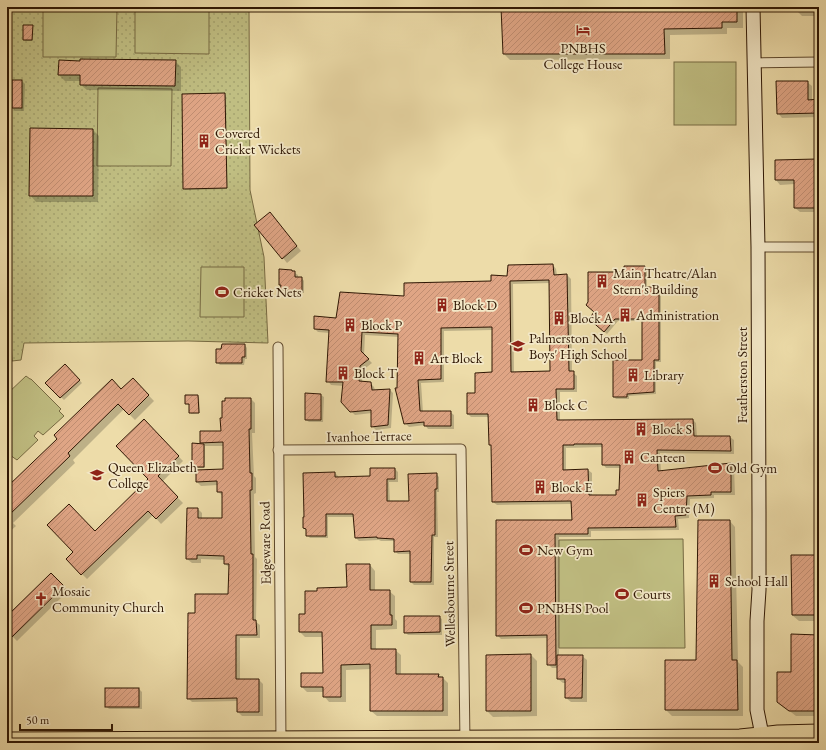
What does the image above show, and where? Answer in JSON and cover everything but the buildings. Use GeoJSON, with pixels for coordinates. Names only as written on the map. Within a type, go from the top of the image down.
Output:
{"type":"FeatureCollection","features":[{"type":"Feature","properties":{"kind":"highway"},"geometry":{"type":"LineString","coordinates":[[7,741],[96,742],[762,739],[778,734],[819,733]]}},
{"type":"Feature","properties":{"kind":"main road","name":"Featherston Street"},"geometry":{"type":"LineString","coordinates":[[753,7],[758,247],[759,590],[757,621],[757,710],[762,739]]}},
{"type":"Feature","properties":{"kind":"street"},"geometry":{"type":"LineString","coordinates":[[753,63],[819,62]]}},
{"type":"Feature","properties":{"kind":"street"},"geometry":{"type":"LineString","coordinates":[[758,247],[819,247]]}},
{"type":"Feature","properties":{"kind":"street","name":"Edgeware Road"},"geometry":{"type":"LineString","coordinates":[[278,347],[281,741]]}},
{"type":"Feature","properties":{"kind":"street","name":"Ivanhoe Terrace"},"geometry":{"type":"LineString","coordinates":[[278,450],[461,449]]}},
{"type":"Feature","properties":{"kind":"street","name":"Wellesbourne Street"},"geometry":{"type":"LineString","coordinates":[[461,449],[465,741]]}},
{"type":"Feature","properties":{"kind":"shaded area"},"geometry":{"type":"Polygon","coordinates":[[[7,7],[249,7],[250,190],[264,257],[268,343],[188,341],[24,343],[21,360],[12,361],[7,270],[7,7]]]}},
{"type":"Feature","properties":{"kind":"shaded area"},"geometry":{"type":"Polygon","coordinates":[[[43,7],[117,7],[116,57],[43,57],[43,7]]]}},
{"type":"Feature","properties":{"kind":"shaded area"},"geometry":{"type":"Polygon","coordinates":[[[135,7],[209,7],[209,54],[135,53],[135,7]]]}},
{"type":"Feature","properties":{"kind":"shaded area"},"geometry":{"type":"Polygon","coordinates":[[[674,62],[736,62],[736,125],[674,125],[674,62]]]}},
{"type":"Feature","properties":{"kind":"shaded area"},"geometry":{"type":"Polygon","coordinates":[[[98,88],[172,89],[171,166],[97,166],[98,88]]]}},
{"type":"Feature","properties":{"kind":"shaded area","name":"Cricket Nets"},"geometry":{"type":"Polygon","coordinates":[[[201,267],[244,267],[244,317],[200,317],[201,267]]]}},
{"type":"Feature","properties":{"kind":"shaded area"},"geometry":{"type":"Polygon","coordinates":[[[26,376],[31,379],[61,409],[59,411],[64,416],[43,435],[38,431],[34,436],[38,440],[17,460],[7,453],[7,401],[9,400],[7,398],[7,394],[26,376]]]}},
{"type":"Feature","properties":{"kind":"shaded area","name":"Courts"},"geometry":{"type":"Polygon","coordinates":[[[683,539],[685,648],[559,648],[559,540],[683,539]]]}},
{"type":"Feature","properties":{"kind":"place","name":"PNBHS College House"},"geometry":{"type":"Point","coordinates":[583,30]}},
{"type":"Feature","properties":{"kind":"place","name":"Covered Cricket Wickets"},"geometry":{"type":"Point","coordinates":[204,141]}},
{"type":"Feature","properties":{"kind":"place","name":"Main Theatre/Alan Stern's Building"},"geometry":{"type":"Point","coordinates":[602,281]}},
{"type":"Feature","properties":{"kind":"place","name":"Cricket Nets"},"geometry":{"type":"Point","coordinates":[222,292]}},
{"type":"Feature","properties":{"kind":"place","name":"Block D"},"geometry":{"type":"Point","coordinates":[442,305]}},
{"type":"Feature","properties":{"kind":"place","name":"Administration"},"geometry":{"type":"Point","coordinates":[625,315]}},
{"type":"Feature","properties":{"kind":"place","name":"Block A"},"geometry":{"type":"Point","coordinates":[559,318]}},
{"type":"Feature","properties":{"kind":"place","name":"Block P"},"geometry":{"type":"Point","coordinates":[350,325]}},
{"type":"Feature","properties":{"kind":"place","name":"Palmerston North Boys' High School"},"geometry":{"type":"Point","coordinates":[518,346]}},
{"type":"Feature","properties":{"kind":"place","name":"Art Block"},"geometry":{"type":"Point","coordinates":[419,358]}},
{"type":"Feature","properties":{"kind":"place","name":"Block T"},"geometry":{"type":"Point","coordinates":[343,373]}},
{"type":"Feature","properties":{"kind":"place","name":"Library"},"geometry":{"type":"Point","coordinates":[633,375]}},
{"type":"Feature","properties":{"kind":"place","name":"Block C"},"geometry":{"type":"Point","coordinates":[533,405]}},
{"type":"Feature","properties":{"kind":"place","name":"Block S"},"geometry":{"type":"Point","coordinates":[641,429]}},
{"type":"Feature","properties":{"kind":"place","name":"Canteen"},"geometry":{"type":"Point","coordinates":[629,457]}},
{"type":"Feature","properties":{"kind":"place","name":"Old Gym"},"geometry":{"type":"Point","coordinates":[715,468]}},
{"type":"Feature","properties":{"kind":"place","name":"Queen Elizabeth College"},"geometry":{"type":"Point","coordinates":[97,475]}},
{"type":"Feature","properties":{"kind":"place","name":"Block E"},"geometry":{"type":"Point","coordinates":[540,487]}},
{"type":"Feature","properties":{"kind":"place","name":"Spiers Centre (M)"},"geometry":{"type":"Point","coordinates":[642,500]}},
{"type":"Feature","properties":{"kind":"place","name":"New Gym"},"geometry":{"type":"Point","coordinates":[526,550]}},
{"type":"Feature","properties":{"kind":"place","name":"School Hall"},"geometry":{"type":"Point","coordinates":[714,581]}},
{"type":"Feature","properties":{"kind":"place","name":"Courts"},"geometry":{"type":"Point","coordinates":[622,594]}},
{"type":"Feature","properties":{"kind":"place","name":"Mosaic Community Church"},"geometry":{"type":"Point","coordinates":[41,599]}},
{"type":"Feature","properties":{"kind":"place","name":"PNBHS Pool"},"geometry":{"type":"Point","coordinates":[526,608]}}]}
